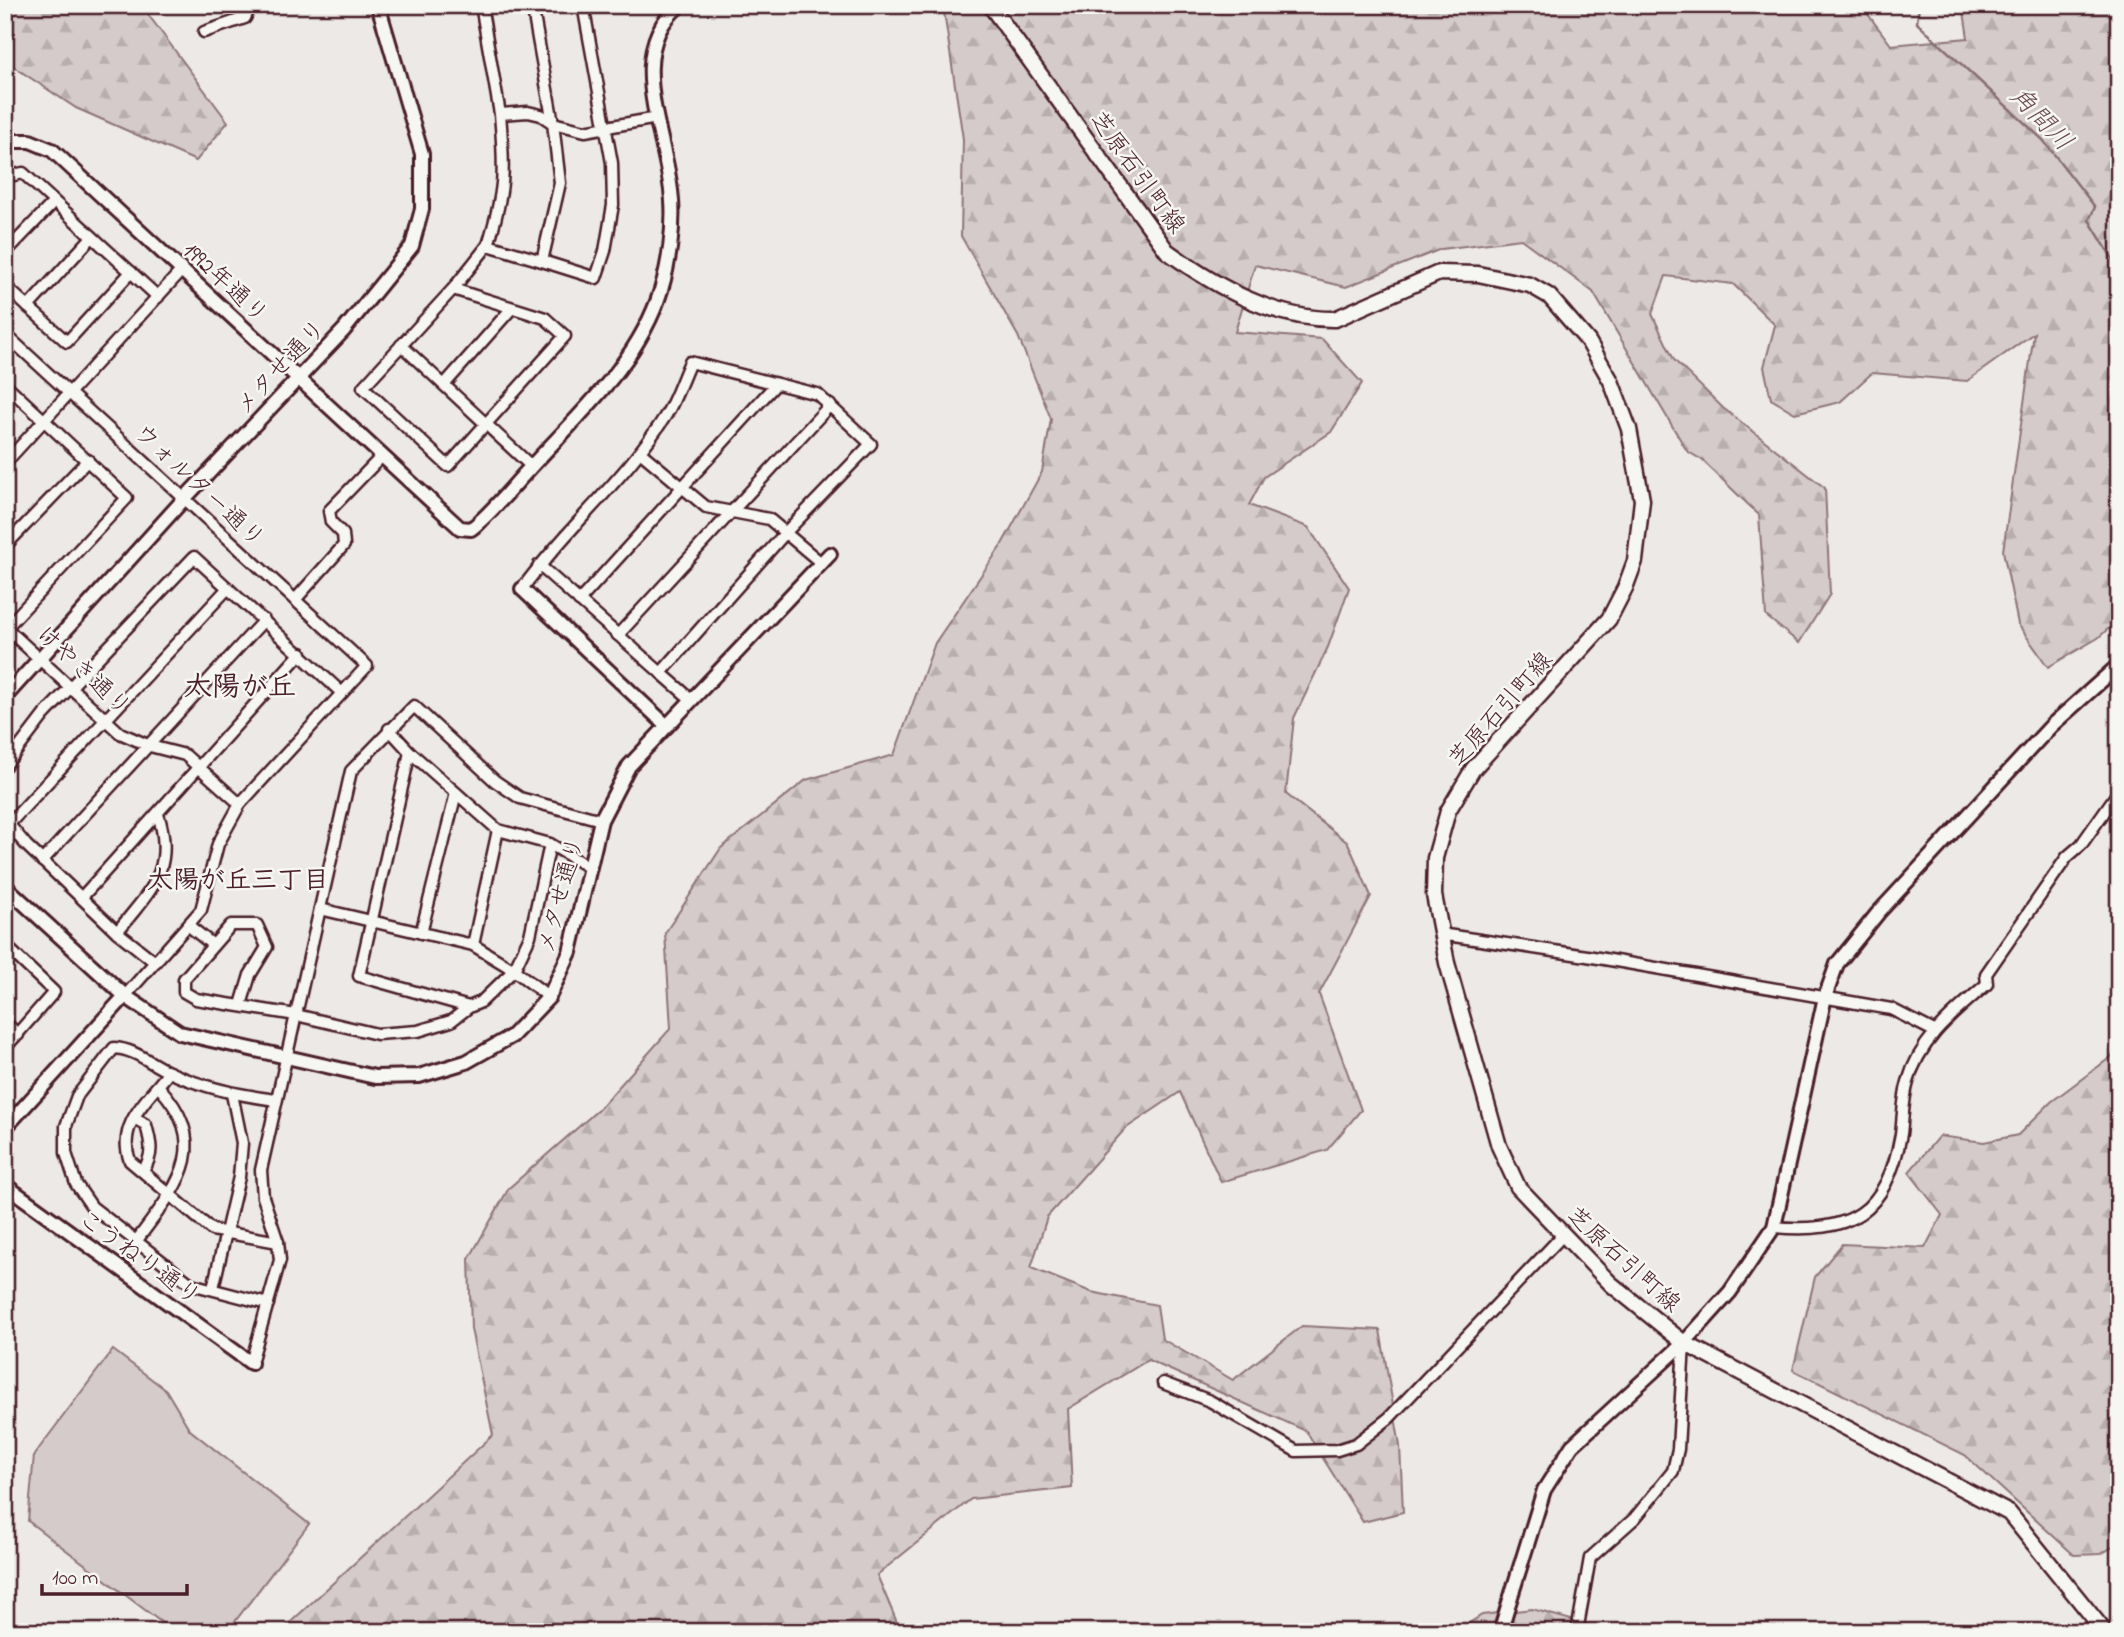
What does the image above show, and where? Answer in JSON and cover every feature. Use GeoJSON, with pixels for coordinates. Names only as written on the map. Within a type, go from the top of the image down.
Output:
{"type":"FeatureCollection","features":[{"type":"Feature","properties":{"kind":"main road","name":"芝原石引町線"},"geometry":{"type":"LineString","coordinates":[[990,5],[1167,251],[1206,279],[1292,314],[1318,319],[1335,318],[1439,273],[1502,278],[1530,285],[1549,296],[1588,341],[1611,381],[1629,429],[1642,500],[1635,561],[1609,619],[1473,768],[1448,811],[1435,859],[1434,895],[1440,934],[1499,1146],[1518,1187],[1562,1237],[1611,1284],[1684,1343],[2009,1513],[2105,1632]]}},
{"type":"Feature","properties":{"kind":"street"},"geometry":{"type":"LineString","coordinates":[[204,32],[245,18],[251,5]]}},
{"type":"Feature","properties":{"kind":"street","name":"メタせ通り"},"geometry":{"type":"LineString","coordinates":[[5,696],[184,499],[344,330],[412,246],[422,209],[422,154],[379,5]]}},
{"type":"Feature","properties":{"kind":"street"},"geometry":{"type":"LineString","coordinates":[[453,289],[545,318],[565,336],[448,466],[363,387],[453,289],[488,245],[502,199],[505,174],[500,114],[481,5]]}},
{"type":"Feature","properties":{"kind":"street"},"geometry":{"type":"LineString","coordinates":[[532,5],[553,123],[560,183],[542,261]]}},
{"type":"Feature","properties":{"kind":"street"},"geometry":{"type":"LineString","coordinates":[[488,245],[596,278],[605,251],[613,205],[612,163],[583,5]]}},
{"type":"Feature","properties":{"kind":"street"},"geometry":{"type":"LineString","coordinates":[[401,345],[531,466],[608,384],[635,348],[661,290],[670,237],[672,200],[650,71],[653,44],[665,17],[680,5]]}},
{"type":"Feature","properties":{"kind":"street"},"geometry":{"type":"LineString","coordinates":[[500,114],[528,112],[541,115],[553,123],[585,131],[657,118]]}},
{"type":"Feature","properties":{"kind":"street","name":"1992年通り"},"geometry":{"type":"LineString","coordinates":[[5,141],[30,141],[52,150],[460,528],[471,529],[531,466]]}},
{"type":"Feature","properties":{"kind":"street"},"geometry":{"type":"LineString","coordinates":[[5,177],[23,173],[158,297]]}},
{"type":"Feature","properties":{"kind":"street"},"geometry":{"type":"LineString","coordinates":[[5,253],[54,202]]}},
{"type":"Feature","properties":{"kind":"street"},"geometry":{"type":"LineString","coordinates":[[28,307],[92,237]]}},
{"type":"Feature","properties":{"kind":"street"},"geometry":{"type":"LineString","coordinates":[[5,463],[182,270]]}},
{"type":"Feature","properties":{"kind":"street"},"geometry":{"type":"LineString","coordinates":[[5,286],[67,342],[131,272]]}},
{"type":"Feature","properties":{"kind":"street"},"geometry":{"type":"LineString","coordinates":[[444,385],[512,308]]}},
{"type":"Feature","properties":{"kind":"street","name":"ウォルター通り"},"geometry":{"type":"LineString","coordinates":[[5,334],[367,666],[342,693]]}},
{"type":"Feature","properties":{"kind":"street"},"geometry":{"type":"LineString","coordinates":[[661,673],[787,531],[871,444],[817,394],[690,362],[667,414],[640,452],[539,565],[522,589],[667,726]]}},
{"type":"Feature","properties":{"kind":"street"},"geometry":{"type":"LineString","coordinates":[[5,384],[127,498],[6,628]]}},
{"type":"Feature","properties":{"kind":"street"},"geometry":{"type":"LineString","coordinates":[[579,601],[776,384]]}},
{"type":"Feature","properties":{"kind":"street"},"geometry":{"type":"LineString","coordinates":[[618,635],[830,405]]}},
{"type":"Feature","properties":{"kind":"street"},"geometry":{"type":"LineString","coordinates":[[640,452],[706,507],[769,519],[825,558]]}},
{"type":"Feature","properties":{"kind":"street"},"geometry":{"type":"LineString","coordinates":[[295,600],[344,545],[343,534],[331,522],[329,511],[382,456]]}},
{"type":"Feature","properties":{"kind":"street"},"geometry":{"type":"LineString","coordinates":[[5,546],[88,460]]}},
{"type":"Feature","properties":{"kind":"street"},"geometry":{"type":"LineString","coordinates":[[5,766],[44,715],[194,558],[342,693],[240,804],[218,844],[201,910],[189,926],[5,1128]]}},
{"type":"Feature","properties":{"kind":"street","name":"メタせ通り"},"geometry":{"type":"LineString","coordinates":[[5,886],[125,996],[180,1033],[375,1077],[419,1076],[466,1062],[512,1036],[549,997],[570,952],[601,820],[629,766],[825,558]]}},
{"type":"Feature","properties":{"kind":"street"},"geometry":{"type":"LineString","coordinates":[[539,565],[692,700]]}},
{"type":"Feature","properties":{"kind":"street"},"geometry":{"type":"LineString","coordinates":[[155,962],[117,932],[42,861],[7,822],[228,588]]}},
{"type":"Feature","properties":{"kind":"street"},"geometry":{"type":"LineString","coordinates":[[42,861],[264,620]]}},
{"type":"Feature","properties":{"kind":"street","name":"けやき通り"},"geometry":{"type":"LineString","coordinates":[[6,628],[120,733],[149,745],[186,755],[240,804]]}},
{"type":"Feature","properties":{"kind":"street"},"geometry":{"type":"LineString","coordinates":[[82,897],[301,653]]}},
{"type":"Feature","properties":{"kind":"street"},"geometry":{"type":"LineString","coordinates":[[1500,1632],[1532,1525],[1551,1479],[1572,1446],[1684,1343],[1730,1292],[1774,1227],[1825,997],[1837,964],[1878,913],[2052,724],[2119,665]]}},
{"type":"Feature","properties":{"kind":"street"},"geometry":{"type":"LineString","coordinates":[[251,1363],[280,1260],[278,1242],[263,1197],[261,1170],[284,1058],[351,771],[414,706],[495,781],[520,798],[601,820]]}},
{"type":"Feature","properties":{"kind":"street"},"geometry":{"type":"LineString","coordinates":[[389,729],[410,752],[498,830],[550,844],[590,868]]}},
{"type":"Feature","properties":{"kind":"street"},"geometry":{"type":"LineString","coordinates":[[410,752],[359,976],[469,1007]]}},
{"type":"Feature","properties":{"kind":"street"},"geometry":{"type":"LineString","coordinates":[[1774,1227],[1811,1230],[1832,1227],[1854,1220],[1868,1208],[1880,1192],[1897,1154],[1908,1081],[1934,1031],[1987,984],[1986,974],[2067,857],[2081,845],[2119,791]]}},
{"type":"Feature","properties":{"kind":"street"},"geometry":{"type":"LineString","coordinates":[[421,933],[456,793]]}},
{"type":"Feature","properties":{"kind":"street"},"geometry":{"type":"LineString","coordinates":[[117,932],[155,884],[162,868],[166,845],[158,814]]}},
{"type":"Feature","properties":{"kind":"street"},"geometry":{"type":"LineString","coordinates":[[473,945],[498,830]]}},
{"type":"Feature","properties":{"kind":"street"},"geometry":{"type":"LineString","coordinates":[[241,1006],[250,975],[267,947],[257,925],[231,925],[184,979],[184,992],[196,999],[296,1015],[377,1034],[418,1031],[450,1021],[481,1002],[514,970],[530,936],[550,844]]}},
{"type":"Feature","properties":{"kind":"street"},"geometry":{"type":"LineString","coordinates":[[320,909],[473,945],[514,970],[549,997]]}},
{"type":"Feature","properties":{"kind":"street"},"geometry":{"type":"LineString","coordinates":[[189,926],[213,945]]}},
{"type":"Feature","properties":{"kind":"street"},"geometry":{"type":"LineString","coordinates":[[1440,934],[1891,1009],[1934,1031]]}},
{"type":"Feature","properties":{"kind":"street"},"geometry":{"type":"LineString","coordinates":[[5,945],[54,992],[5,1048]]}},
{"type":"Feature","properties":{"kind":"street"},"geometry":{"type":"LineString","coordinates":[[5,1022],[18,1035]]}},
{"type":"Feature","properties":{"kind":"street"},"geometry":{"type":"LineString","coordinates":[[268,1304],[191,1284],[92,1208],[76,1184],[66,1153],[66,1126],[77,1096],[114,1048],[126,1049],[169,1072],[232,1094],[276,1100]]}},
{"type":"Feature","properties":{"kind":"street"},"geometry":{"type":"LineString","coordinates":[[169,1072],[126,1131],[124,1146],[130,1161],[212,1230],[278,1242]]}},
{"type":"Feature","properties":{"kind":"street"},"geometry":{"type":"LineString","coordinates":[[135,1243],[169,1196],[184,1168],[188,1148],[184,1125],[175,1104],[159,1087]]}},
{"type":"Feature","properties":{"kind":"street"},"geometry":{"type":"LineString","coordinates":[[213,1288],[239,1177],[242,1143],[232,1094]]}},
{"type":"Feature","properties":{"kind":"street"},"geometry":{"type":"LineString","coordinates":[[134,1118],[146,1125],[152,1144],[150,1159],[143,1171]]}},
{"type":"Feature","properties":{"kind":"street","name":"こうねり通り"},"geometry":{"type":"LineString","coordinates":[[5,1185],[251,1363]]}},
{"type":"Feature","properties":{"kind":"street"},"geometry":{"type":"LineString","coordinates":[[1163,1383],[1210,1401],[1296,1451],[1337,1450],[1356,1444],[1389,1418],[1562,1237]]}},
{"type":"Feature","properties":{"kind":"street"},"geometry":{"type":"LineString","coordinates":[[1577,1632],[1590,1558],[1635,1518],[1673,1471],[1678,1449],[1684,1343]]}},
{"type":"Feature","properties":{"kind":"green space"},"geometry":{"type":"Polygon","coordinates":[[[5,5],[141,5],[228,122],[196,161],[76,108],[5,61],[5,5]]]}},
{"type":"Feature","properties":{"kind":"green space"},"geometry":{"type":"Polygon","coordinates":[[[943,5],[1861,5],[1891,45],[1968,38],[1963,5],[2119,5],[2119,619],[2098,638],[2048,667],[2018,624],[2003,551],[2034,333],[1967,381],[1872,373],[1840,402],[1795,413],[1771,399],[1764,367],[1775,325],[1733,284],[1666,276],[1652,314],[1674,360],[1723,408],[1825,488],[1830,594],[1799,643],[1766,616],[1759,515],[1702,460],[1687,451],[1593,292],[1521,239],[1441,249],[1346,287],[1255,265],[1235,332],[1322,339],[1362,383],[1331,432],[1264,477],[1249,505],[1308,527],[1349,588],[1328,647],[1294,718],[1286,794],[1348,843],[1371,896],[1319,994],[1361,1110],[1327,1150],[1221,1182],[1180,1092],[1125,1129],[1047,1217],[1031,1268],[1091,1292],[1157,1305],[1162,1339],[1233,1380],[1302,1326],[1380,1330],[1400,1446],[1403,1512],[1363,1522],[1306,1431],[1148,1360],[1068,1409],[1072,1488],[971,1499],[877,1575],[901,1632],[280,1632],[493,1435],[471,1329],[469,1259],[509,1188],[599,1109],[671,1028],[665,933],[721,848],[806,780],[894,755],[935,643],[1001,546],[1042,472],[1051,419],[1018,336],[961,236],[963,139],[943,5]]]}},
{"type":"Feature","properties":{"kind":"green space"},"geometry":{"type":"Polygon","coordinates":[[[2119,1051],[2119,1543],[2101,1554],[2074,1555],[1965,1455],[1793,1370],[1815,1277],[1842,1244],[1925,1248],[1942,1215],[1909,1172],[1939,1136],[1984,1142],[2018,1135],[2051,1102],[2119,1051]]]}},
{"type":"Feature","properties":{"kind":"green space"},"geometry":{"type":"Polygon","coordinates":[[[113,1350],[166,1390],[190,1430],[309,1524],[227,1632],[174,1632],[28,1521],[34,1455],[113,1350]]]}},
{"type":"Feature","properties":{"kind":"green space"},"geometry":{"type":"Polygon","coordinates":[[[1532,1609],[1593,1626],[1597,1632],[1455,1632],[1482,1615],[1532,1609]]]}},
{"type":"Feature","properties":{"kind":"waterway","name":"角間川"},"geometry":{"type":"LineString","coordinates":[[1919,5],[1917,23],[2043,140],[2095,207],[2089,220],[2119,269]]}},
{"type":"Feature","properties":{"kind":"district","name":"太陽が丘"},"geometry":{"type":"Point","coordinates":[240,685]}},
{"type":"Feature","properties":{"kind":"district","name":"太陽が丘三丁目"},"geometry":{"type":"Point","coordinates":[238,879]}}]}
